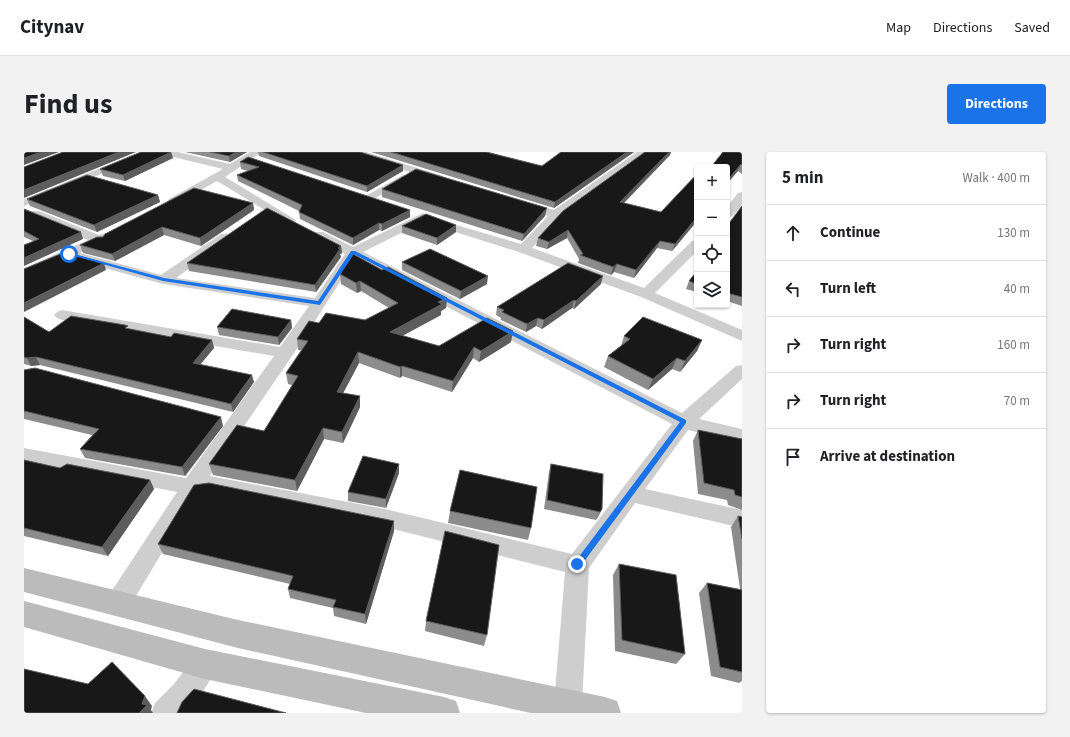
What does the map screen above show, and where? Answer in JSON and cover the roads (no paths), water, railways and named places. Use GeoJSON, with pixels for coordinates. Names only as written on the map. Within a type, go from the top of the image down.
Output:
{"type":"FeatureCollection","features":[{"type":"Feature","properties":{"kind":"main road"},"geometry":{"type":"LineString","coordinates":[[24,580],[238,634],[568,704],[604,713]]}},
{"type":"Feature","properties":{"kind":"main road"},"geometry":{"type":"LineString","coordinates":[[24,614],[205,664],[444,713]]}},
{"type":"Feature","properties":{"kind":"street"},"geometry":{"type":"LineString","coordinates":[[24,203],[149,152]]}},
{"type":"Feature","properties":{"kind":"street"},"geometry":{"type":"LineString","coordinates":[[165,152],[225,173],[261,212],[353,252],[684,422],[742,436]]}},
{"type":"Feature","properties":{"kind":"street"},"geometry":{"type":"LineString","coordinates":[[356,152],[453,182]]}},
{"type":"Feature","properties":{"kind":"street"},"geometry":{"type":"LineString","coordinates":[[373,157],[384,152]]}},
{"type":"Feature","properties":{"kind":"street"},"geometry":{"type":"LineString","coordinates":[[524,249],[556,214],[644,152]]}},
{"type":"Feature","properties":{"kind":"street"},"geometry":{"type":"LineString","coordinates":[[161,202],[174,200],[225,173],[253,155],[263,163]]}},
{"type":"Feature","properties":{"kind":"street"},"geometry":{"type":"LineString","coordinates":[[382,202],[364,196],[416,170]]}},
{"type":"Feature","properties":{"kind":"street"},"geometry":{"type":"LineString","coordinates":[[88,177],[102,181]]}},
{"type":"Feature","properties":{"kind":"street"},"geometry":{"type":"LineString","coordinates":[[730,211],[738,203],[742,195]]}},
{"type":"Feature","properties":{"kind":"street"},"geometry":{"type":"LineString","coordinates":[[534,207],[556,214]]}},
{"type":"Feature","properties":{"kind":"street"},"geometry":{"type":"LineString","coordinates":[[24,209],[100,240]]}},
{"type":"Feature","properties":{"kind":"street"},"geometry":{"type":"LineString","coordinates":[[409,212],[524,249],[646,294],[742,336]]}},
{"type":"Feature","properties":{"kind":"street"},"geometry":{"type":"LineString","coordinates":[[118,603],[230,420],[286,353],[353,252],[423,217]]}},
{"type":"Feature","properties":{"kind":"street"},"geometry":{"type":"LineString","coordinates":[[163,280],[235,230]]}},
{"type":"Feature","properties":{"kind":"street"},"geometry":{"type":"LineString","coordinates":[[26,270],[69,254],[114,233]]}},
{"type":"Feature","properties":{"kind":"street"},"geometry":{"type":"LineString","coordinates":[[646,294],[694,247]]}},
{"type":"Feature","properties":{"kind":"street"},"geometry":{"type":"LineString","coordinates":[[69,254],[163,280],[320,303]]}},
{"type":"Feature","properties":{"kind":"street"},"geometry":{"type":"LineString","coordinates":[[62,315],[286,353]]}},
{"type":"Feature","properties":{"kind":"street"},"geometry":{"type":"LineString","coordinates":[[568,704],[577,564],[684,422],[742,370]]}},
{"type":"Feature","properties":{"kind":"street"},"geometry":{"type":"LineString","coordinates":[[24,455],[190,487],[212,484],[385,518],[577,564]]}},
{"type":"Feature","properties":{"kind":"street"},"geometry":{"type":"LineString","coordinates":[[630,494],[742,519]]}},
{"type":"Feature","properties":{"kind":"street"},"geometry":{"type":"LineString","coordinates":[[165,713],[184,694],[205,664]]}}]}
